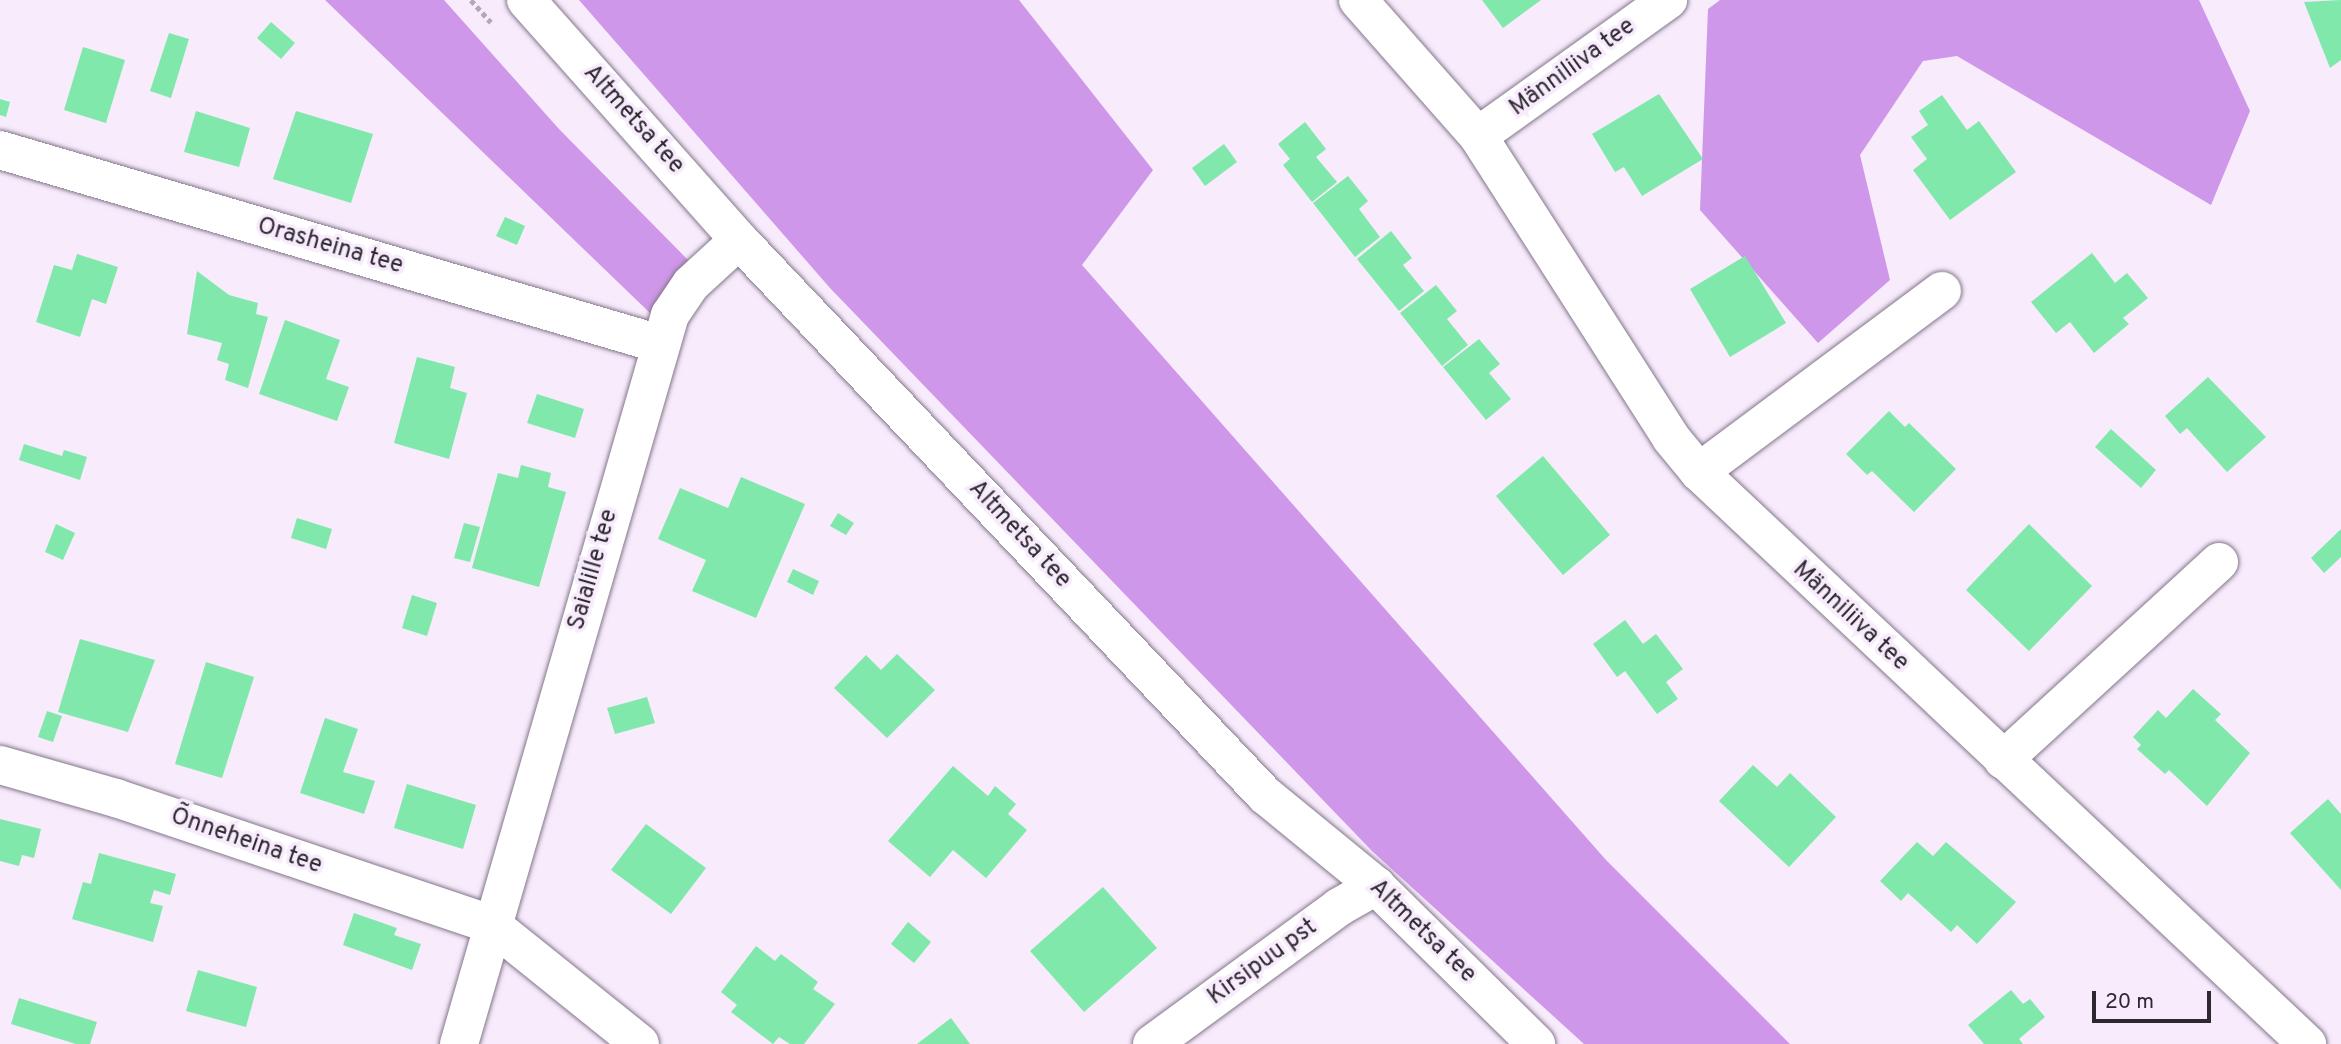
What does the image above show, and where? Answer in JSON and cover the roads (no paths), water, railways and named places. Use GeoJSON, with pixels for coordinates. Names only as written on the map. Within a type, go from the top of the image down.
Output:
{"type":"FeatureCollection","features":[{"type":"Feature","properties":{"kind":"street","name":"Altmetsa tee"},"geometry":{"type":"LineString","coordinates":[[526,0],[739,240],[1265,794],[1376,886],[1536,1044]]}},
{"type":"Feature","properties":{"kind":"street","name":"Männiliiva tee"},"geometry":{"type":"LineString","coordinates":[[1358,0],[1478,136],[1671,438],[1699,472],[2307,1044]]}},
{"type":"Feature","properties":{"kind":"street","name":"Männiliiva tee"},"geometry":{"type":"LineString","coordinates":[[1478,136],[1668,0]]}},
{"type":"Feature","properties":{"kind":"street","name":"Orasheina tee"},"geometry":{"type":"LineString","coordinates":[[0,150],[660,344]]}},
{"type":"Feature","properties":{"kind":"street","name":"Saialille tee"},"geometry":{"type":"LineString","coordinates":[[459,1044],[491,924],[670,315],[691,284],[739,240]]}},
{"type":"Feature","properties":{"kind":"street"},"geometry":{"type":"LineString","coordinates":[[1699,472],[1942,291]]}},
{"type":"Feature","properties":{"kind":"street"},"geometry":{"type":"LineString","coordinates":[[2003,760],[2219,562]]}},
{"type":"Feature","properties":{"kind":"street","name":"Õnneheina tee"},"geometry":{"type":"LineString","coordinates":[[0,765],[116,798],[491,924]]}},
{"type":"Feature","properties":{"kind":"street","name":"Kirsipuu pst"},"geometry":{"type":"LineString","coordinates":[[1152,1044],[1339,907],[1376,886]]}},
{"type":"Feature","properties":{"kind":"street"},"geometry":{"type":"LineString","coordinates":[[491,924],[640,1044]]}}]}
